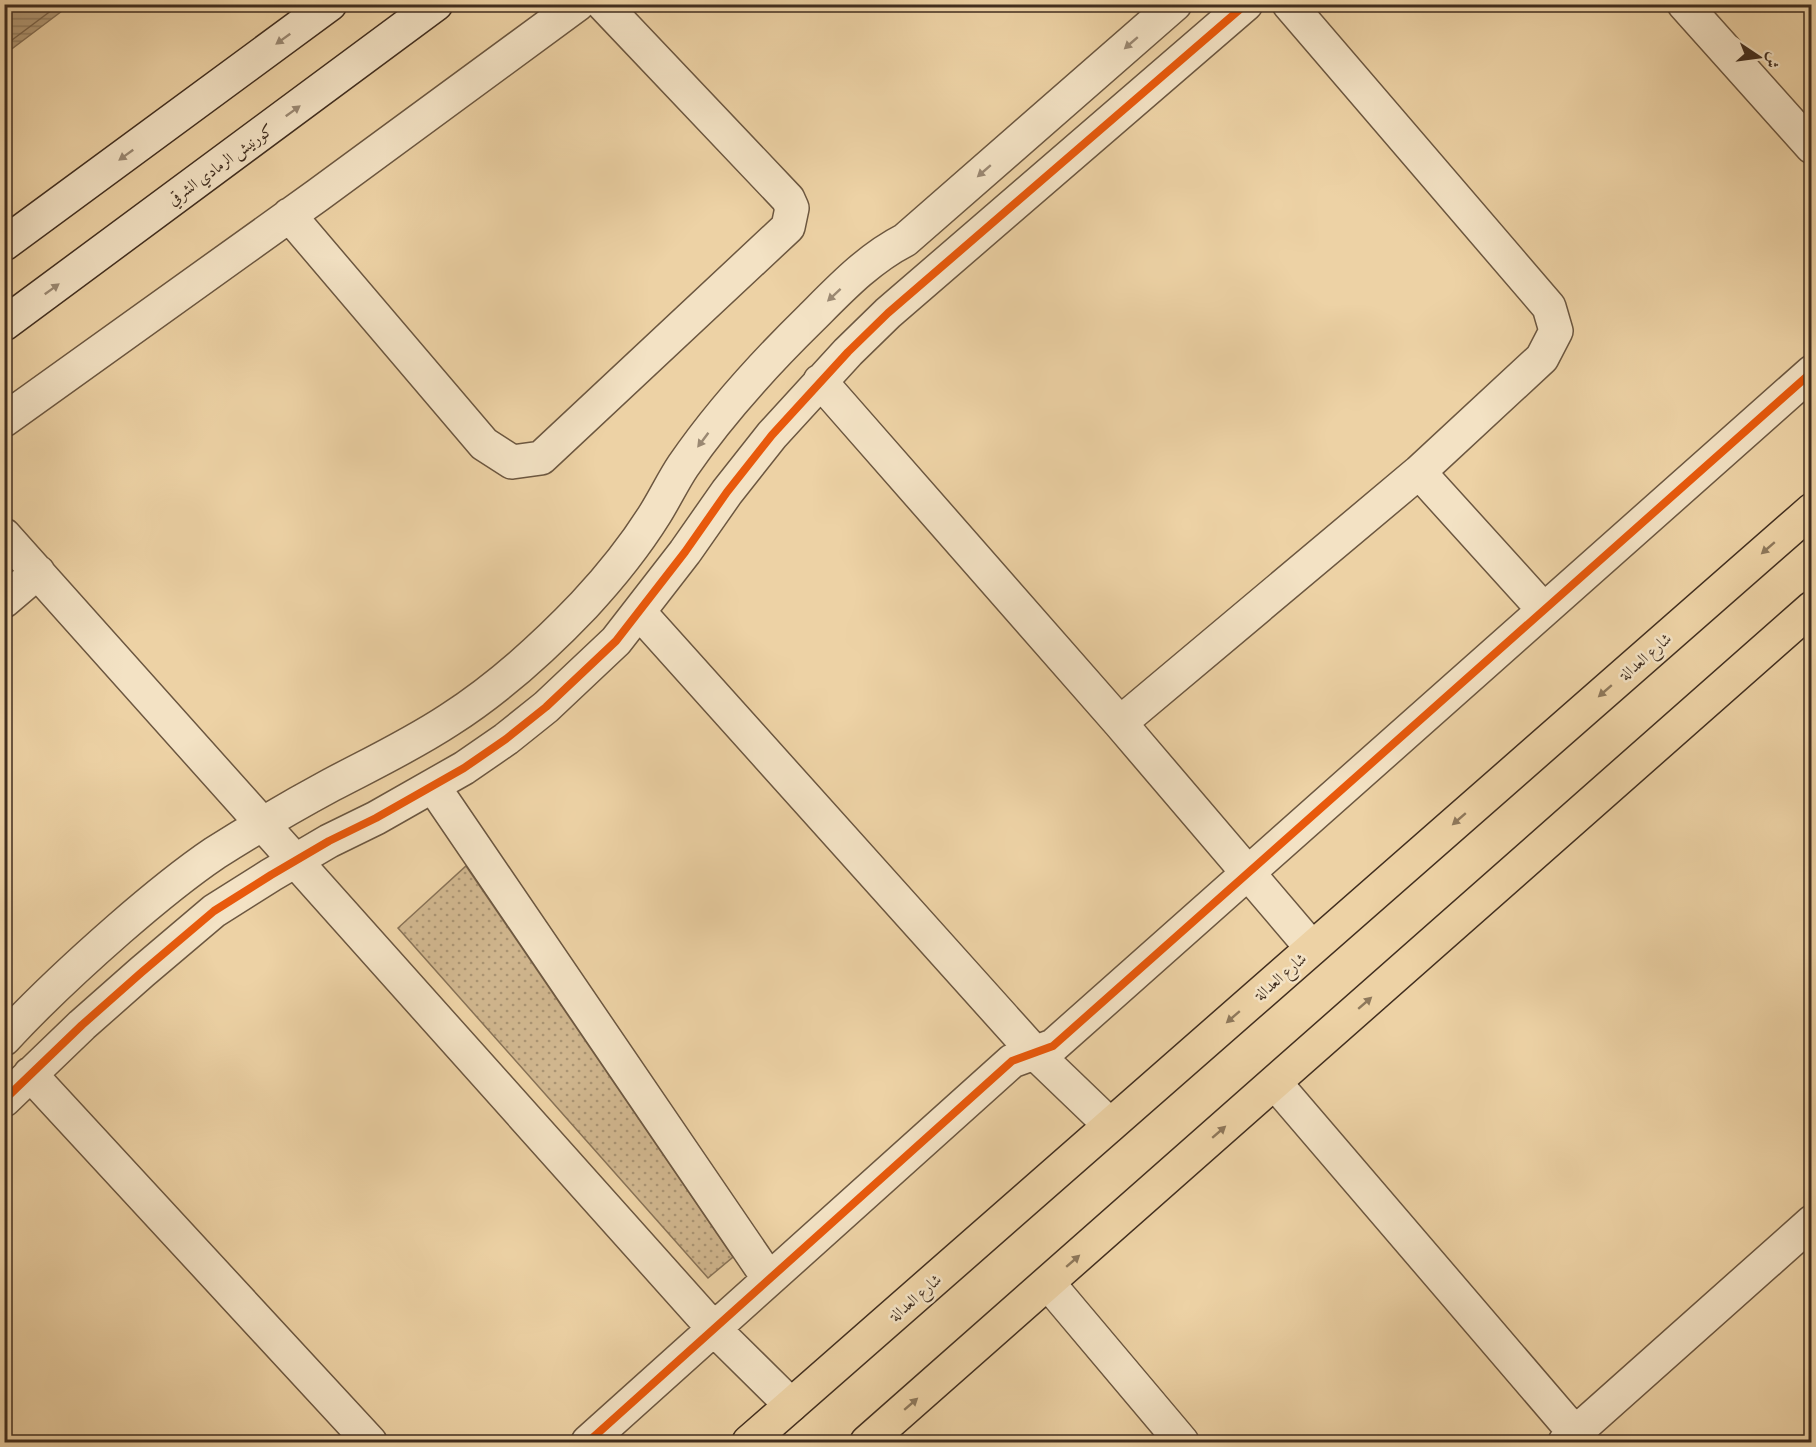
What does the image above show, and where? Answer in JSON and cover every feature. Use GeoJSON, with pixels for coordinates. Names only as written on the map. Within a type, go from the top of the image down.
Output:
{"type":"FeatureCollection","features":[{"type":"Feature","properties":{"kind":"main road","name":"شارع العدالة"},"geometry":{"type":"LineString","coordinates":[[749,1443],[1812,510]]}},
{"type":"Feature","properties":{"kind":"main road"},"geometry":{"type":"LineString","coordinates":[[867,1443],[1812,608]]}},
{"type":"Feature","properties":{"kind":"street"},"geometry":{"type":"LineString","coordinates":[[4,244],[330,4]]}},
{"type":"Feature","properties":{"kind":"street","name":"كورنيش الرمادي الشرقي"},"geometry":{"type":"LineString","coordinates":[[4,324],[436,4]]}},
{"type":"Feature","properties":{"kind":"street"},"geometry":{"type":"LineString","coordinates":[[4,420],[578,4]]}},
{"type":"Feature","properties":{"kind":"street"},"geometry":{"type":"LineString","coordinates":[[289,215],[484,444],[512,462],[541,458],[788,227],[792,208],[788,199],[603,4]]}},
{"type":"Feature","properties":{"kind":"street"},"geometry":{"type":"LineString","coordinates":[[4,1039],[88,956],[156,897],[213,855],[262,824],[398,751],[449,720],[498,685],[544,646],[586,603],[622,560],[655,515],[683,466],[717,421],[753,377],[800,328],[868,262],[904,240],[1175,4]]}},
{"type":"Feature","properties":{"kind":"street"},"geometry":{"type":"LineString","coordinates":[[4,1100],[133,979],[214,911],[329,841],[433,786],[506,739],[546,707],[616,641],[727,492],[772,435],[820,381],[888,313],[1246,4]]}},
{"type":"Feature","properties":{"kind":"street"},"geometry":{"type":"LineString","coordinates":[[1120,723],[1419,472],[1542,357],[1556,331],[1549,307],[1289,4]]}},
{"type":"Feature","properties":{"kind":"street"},"geometry":{"type":"LineString","coordinates":[[1684,4],[1809,141]]}},
{"type":"Feature","properties":{"kind":"street"},"geometry":{"type":"LineString","coordinates":[[588,1443],[1012,1061],[1053,1046],[1812,372]]}},
{"type":"Feature","properties":{"kind":"street"},"geometry":{"type":"LineString","coordinates":[[820,381],[1120,723],[1312,948]]}},
{"type":"Feature","properties":{"kind":"street"},"geometry":{"type":"LineString","coordinates":[[1419,472],[1544,610]]}},
{"type":"Feature","properties":{"kind":"street"},"geometry":{"type":"LineString","coordinates":[[4,535],[714,1329],[791,1405]]}},
{"type":"Feature","properties":{"kind":"street"},"geometry":{"type":"LineString","coordinates":[[4,601],[38,572]]}},
{"type":"Feature","properties":{"kind":"street"},"geometry":{"type":"LineString","coordinates":[[639,612],[1035,1053],[1110,1125]]}},
{"type":"Feature","properties":{"kind":"street"},"geometry":{"type":"LineString","coordinates":[[433,786],[769,1279]]}},
{"type":"Feature","properties":{"kind":"street"},"geometry":{"type":"LineString","coordinates":[[30,1074],[370,1443]]}},
{"type":"Feature","properties":{"kind":"street"},"geometry":{"type":"LineString","coordinates":[[1275,1083],[1570,1438],[1812,1222]]}},
{"type":"Feature","properties":{"kind":"street"},"geometry":{"type":"LineString","coordinates":[[1048,1283],[1182,1443]]}},
{"type":"Feature","properties":{"kind":"shaded area"},"geometry":{"type":"Polygon","coordinates":[[[466,866],[733,1257],[708,1278],[398,928],[466,866]]]}},
{"type":"Feature","properties":{"kind":"water"},"geometry":{"type":"Polygon","coordinates":[[[5,4],[70,4],[70,5],[5,54],[5,4]]]}},
{"type":"Feature","properties":{"kind":"cycle path"},"geometry":{"type":"LineString","coordinates":[[4,1100],[82,1025],[214,911],[329,841],[376,818],[464,768],[506,739],[546,707],[616,641],[772,435],[848,352],[888,313],[1246,4]]}},
{"type":"Feature","properties":{"kind":"cycle path"},"geometry":{"type":"LineString","coordinates":[[588,1442],[1012,1061],[1053,1046],[1812,372]]}}]}
